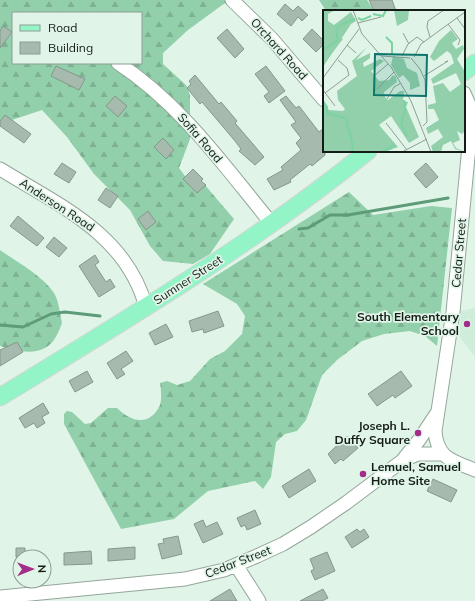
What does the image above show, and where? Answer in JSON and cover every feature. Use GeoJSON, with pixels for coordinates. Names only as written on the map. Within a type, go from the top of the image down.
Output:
{"type":"FeatureCollection","features":[{"type":"Feature","properties":{"kind":"main road"},"geometry":{"type":"LineString","coordinates":[[465,71],[475,63]]}},
{"type":"Feature","properties":{"kind":"main road","name":"Sumner Street"},"geometry":{"type":"LineString","coordinates":[[0,396],[146,307],[272,224],[325,186],[366,152]]}},
{"type":"Feature","properties":{"kind":"street","name":"Orchard Road"},"geometry":{"type":"LineString","coordinates":[[232,0],[277,44],[323,99]]}},
{"type":"Feature","properties":{"kind":"street","name":"Sofia Road"},"geometry":{"type":"LineString","coordinates":[[119,64],[148,85],[192,126],[272,224]]}},
{"type":"Feature","properties":{"kind":"street","name":"Cedar Street"},"geometry":{"type":"LineString","coordinates":[[0,597],[185,579],[236,565],[283,544],[346,503],[402,461],[418,454],[442,454],[436,438],[437,413],[453,312],[471,126],[470,105],[465,95]]}},
{"type":"Feature","properties":{"kind":"street","name":"Anderson Road"},"geometry":{"type":"LineString","coordinates":[[0,169],[77,216],[99,232],[119,254],[135,276],[141,287],[146,307]]}},
{"type":"Feature","properties":{"kind":"street","name":"Cedar Street"},"geometry":{"type":"LineString","coordinates":[[402,461],[427,429],[437,413]]}},
{"type":"Feature","properties":{"kind":"street"},"geometry":{"type":"LineString","coordinates":[[442,454],[475,470]]}},
{"type":"Feature","properties":{"kind":"street"},"geometry":{"type":"LineString","coordinates":[[236,565],[259,601]]}},
{"type":"Feature","properties":{"kind":"shaded area","name":"South Elementary School"},"geometry":{"type":"Polygon","coordinates":[[[475,308],[475,357],[459,336],[461,311],[475,308]]]}},
{"type":"Feature","properties":{"kind":"green space"},"geometry":{"type":"Polygon","coordinates":[[[0,0],[229,0],[188,30],[163,53],[163,64],[186,85],[190,95],[190,139],[179,168],[185,176],[204,184],[234,219],[210,254],[193,264],[163,261],[150,246],[130,210],[94,174],[67,137],[42,110],[0,124],[0,0]]]}},
{"type":"Feature","properties":{"kind":"green space"},"geometry":{"type":"Polygon","coordinates":[[[319,0],[367,0],[373,10],[325,10],[319,0]]]}},
{"type":"Feature","properties":{"kind":"green space"},"geometry":{"type":"Polygon","coordinates":[[[349,192],[373,215],[431,206],[452,208],[437,346],[425,336],[410,331],[384,334],[362,341],[337,360],[322,375],[306,420],[297,431],[285,434],[276,442],[271,477],[263,489],[255,481],[208,491],[174,519],[121,529],[64,424],[64,414],[67,411],[72,412],[85,424],[91,423],[108,408],[117,408],[128,417],[134,419],[140,420],[151,417],[160,405],[160,383],[167,381],[177,385],[190,381],[210,359],[225,351],[242,334],[245,316],[237,304],[203,284],[349,192]]]}},
{"type":"Feature","properties":{"kind":"green space"},"geometry":{"type":"Polygon","coordinates":[[[0,250],[37,275],[56,296],[62,323],[54,340],[49,346],[36,351],[28,352],[0,346],[0,250]]]}},
{"type":"Feature","properties":{"kind":"building"},"geometry":{"type":"Polygon","coordinates":[[[369,0],[392,0],[396,10],[374,10],[369,0]]]}},
{"type":"Feature","properties":{"kind":"building"},"geometry":{"type":"Polygon","coordinates":[[[285,4],[293,11],[298,6],[308,15],[302,21],[298,17],[291,26],[277,14],[285,4]]]}},
{"type":"Feature","properties":{"kind":"building"},"geometry":{"type":"Polygon","coordinates":[[[3,26],[12,32],[0,48],[0,31],[3,26]]]}},
{"type":"Feature","properties":{"kind":"building"},"geometry":{"type":"Polygon","coordinates":[[[227,29],[244,49],[235,58],[217,38],[227,29]]]}},
{"type":"Feature","properties":{"kind":"building"},"geometry":{"type":"Polygon","coordinates":[[[312,29],[323,40],[323,45],[316,52],[303,39],[312,29]]]}},
{"type":"Feature","properties":{"kind":"building"},"geometry":{"type":"Polygon","coordinates":[[[56,66],[85,79],[79,90],[51,76],[56,66]]]}},
{"type":"Feature","properties":{"kind":"building"},"geometry":{"type":"Polygon","coordinates":[[[266,66],[285,91],[269,103],[264,96],[269,92],[255,74],[266,66]]]}},
{"type":"Feature","properties":{"kind":"building"},"geometry":{"type":"Polygon","coordinates":[[[195,75],[219,104],[221,102],[237,121],[235,123],[264,157],[255,165],[239,151],[241,149],[235,141],[202,102],[200,104],[187,88],[191,84],[189,81],[195,75]]]}},
{"type":"Feature","properties":{"kind":"building"},"geometry":{"type":"Polygon","coordinates":[[[115,96],[127,106],[118,117],[106,106],[115,96]]]}},
{"type":"Feature","properties":{"kind":"building"},"geometry":{"type":"Polygon","coordinates":[[[286,96],[296,108],[299,106],[319,132],[323,129],[323,152],[325,152],[325,155],[312,166],[310,164],[290,180],[291,182],[274,190],[267,179],[283,170],[281,167],[301,150],[296,143],[301,138],[291,125],[296,122],[280,100],[286,96]]]}},
{"type":"Feature","properties":{"kind":"building"},"geometry":{"type":"Polygon","coordinates":[[[5,115],[31,134],[24,143],[0,126],[0,121],[5,115]]]}},
{"type":"Feature","properties":{"kind":"building"},"geometry":{"type":"Polygon","coordinates":[[[163,138],[174,150],[166,159],[154,147],[163,138]]]}},
{"type":"Feature","properties":{"kind":"building"},"geometry":{"type":"Polygon","coordinates":[[[62,163],[76,172],[69,183],[54,174],[62,163]]]}},
{"type":"Feature","properties":{"kind":"building"},"geometry":{"type":"Polygon","coordinates":[[[426,163],[438,177],[426,188],[414,174],[426,163]]]}},
{"type":"Feature","properties":{"kind":"building"},"geometry":{"type":"Polygon","coordinates":[[[193,169],[203,179],[201,181],[206,185],[197,193],[183,179],[193,169]]]}},
{"type":"Feature","properties":{"kind":"building"},"geometry":{"type":"Polygon","coordinates":[[[106,188],[118,196],[110,208],[98,200],[106,188]]]}},
{"type":"Feature","properties":{"kind":"building"},"geometry":{"type":"Polygon","coordinates":[[[148,211],[156,222],[146,230],[138,219],[148,211]]]}},
{"type":"Feature","properties":{"kind":"building"},"geometry":{"type":"Polygon","coordinates":[[[18,216],[44,238],[37,246],[10,226],[18,216]]]}},
{"type":"Feature","properties":{"kind":"building"},"geometry":{"type":"Polygon","coordinates":[[[54,237],[67,248],[59,257],[46,247],[54,237]]]}},
{"type":"Feature","properties":{"kind":"building"},"geometry":{"type":"Polygon","coordinates":[[[95,255],[99,262],[95,265],[106,282],[110,279],[115,287],[99,297],[79,266],[95,255]]]}},
{"type":"Feature","properties":{"kind":"building"},"geometry":{"type":"Polygon","coordinates":[[[218,311],[224,326],[204,333],[203,329],[192,332],[189,321],[218,311]]]}},
{"type":"Feature","properties":{"kind":"building"},"geometry":{"type":"Polygon","coordinates":[[[166,324],[173,337],[155,345],[149,333],[166,324]]]}},
{"type":"Feature","properties":{"kind":"building"},"geometry":{"type":"Polygon","coordinates":[[[17,342],[23,352],[0,366],[0,350],[17,342]]]}},
{"type":"Feature","properties":{"kind":"building"},"geometry":{"type":"Polygon","coordinates":[[[126,351],[133,361],[121,369],[125,374],[117,379],[107,363],[126,351]]]}},
{"type":"Feature","properties":{"kind":"building"},"geometry":{"type":"Polygon","coordinates":[[[87,371],[93,382],[75,392],[69,381],[87,371]]]}},
{"type":"Feature","properties":{"kind":"building"},"geometry":{"type":"Polygon","coordinates":[[[401,371],[412,386],[395,398],[393,395],[377,406],[368,394],[401,371]]]}},
{"type":"Feature","properties":{"kind":"building"},"geometry":{"type":"Polygon","coordinates":[[[43,403],[49,413],[42,417],[45,423],[37,428],[34,423],[25,428],[19,418],[43,403]]]}},
{"type":"Feature","properties":{"kind":"building"},"geometry":{"type":"Polygon","coordinates":[[[347,436],[358,448],[343,461],[341,459],[335,464],[328,454],[347,436]]]}},
{"type":"Feature","properties":{"kind":"building"},"geometry":{"type":"Polygon","coordinates":[[[309,469],[316,481],[289,498],[282,486],[309,469]]]}},
{"type":"Feature","properties":{"kind":"building"},"geometry":{"type":"Polygon","coordinates":[[[433,479],[457,490],[451,502],[427,491],[433,479]]]}},
{"type":"Feature","properties":{"kind":"building"},"geometry":{"type":"Polygon","coordinates":[[[255,510],[261,524],[247,530],[245,525],[241,527],[237,518],[255,510]]]}},
{"type":"Feature","properties":{"kind":"building"},"geometry":{"type":"Polygon","coordinates":[[[203,520],[206,527],[217,522],[223,534],[203,543],[194,524],[203,520]]]}},
{"type":"Feature","properties":{"kind":"building"},"geometry":{"type":"Polygon","coordinates":[[[357,529],[360,532],[364,529],[369,537],[352,548],[345,537],[357,529]]]}},
{"type":"Feature","properties":{"kind":"building"},"geometry":{"type":"Polygon","coordinates":[[[178,536],[182,554],[162,559],[158,544],[164,543],[163,539],[178,536]]]}},
{"type":"Feature","properties":{"kind":"building"},"geometry":{"type":"Polygon","coordinates":[[[135,547],[135,559],[108,561],[108,549],[135,547]]]}},
{"type":"Feature","properties":{"kind":"building"},"geometry":{"type":"Polygon","coordinates":[[[91,551],[92,564],[64,565],[64,553],[91,551]]]}},
{"type":"Feature","properties":{"kind":"building"},"geometry":{"type":"Polygon","coordinates":[[[327,552],[335,571],[315,580],[311,571],[314,569],[310,559],[327,552]]]}},
{"type":"Feature","properties":{"kind":"building"},"geometry":{"type":"Polygon","coordinates":[[[230,589],[237,601],[210,601],[230,589]]]}},
{"type":"Feature","properties":{"kind":"building"},"geometry":{"type":"Polygon","coordinates":[[[323,589],[328,598],[322,601],[300,601],[323,589]]]}},
{"type":"Feature","properties":{"kind":"waterway"},"geometry":{"type":"LineString","coordinates":[[299,229],[308,228],[330,215],[348,215],[448,198]]}},
{"type":"Feature","properties":{"kind":"waterway"},"geometry":{"type":"LineString","coordinates":[[0,325],[23,327],[51,314],[65,312],[100,316]]}},
{"type":"Feature","properties":{"kind":"place","name":"South Elementary School"},"geometry":{"type":"Point","coordinates":[467,324]}},
{"type":"Feature","properties":{"kind":"place","name":"Joseph L. Duffy Square"},"geometry":{"type":"Point","coordinates":[418,433]}},
{"type":"Feature","properties":{"kind":"place","name":"Lemuel, Samuel Home Site"},"geometry":{"type":"Point","coordinates":[363,474]}}]}
